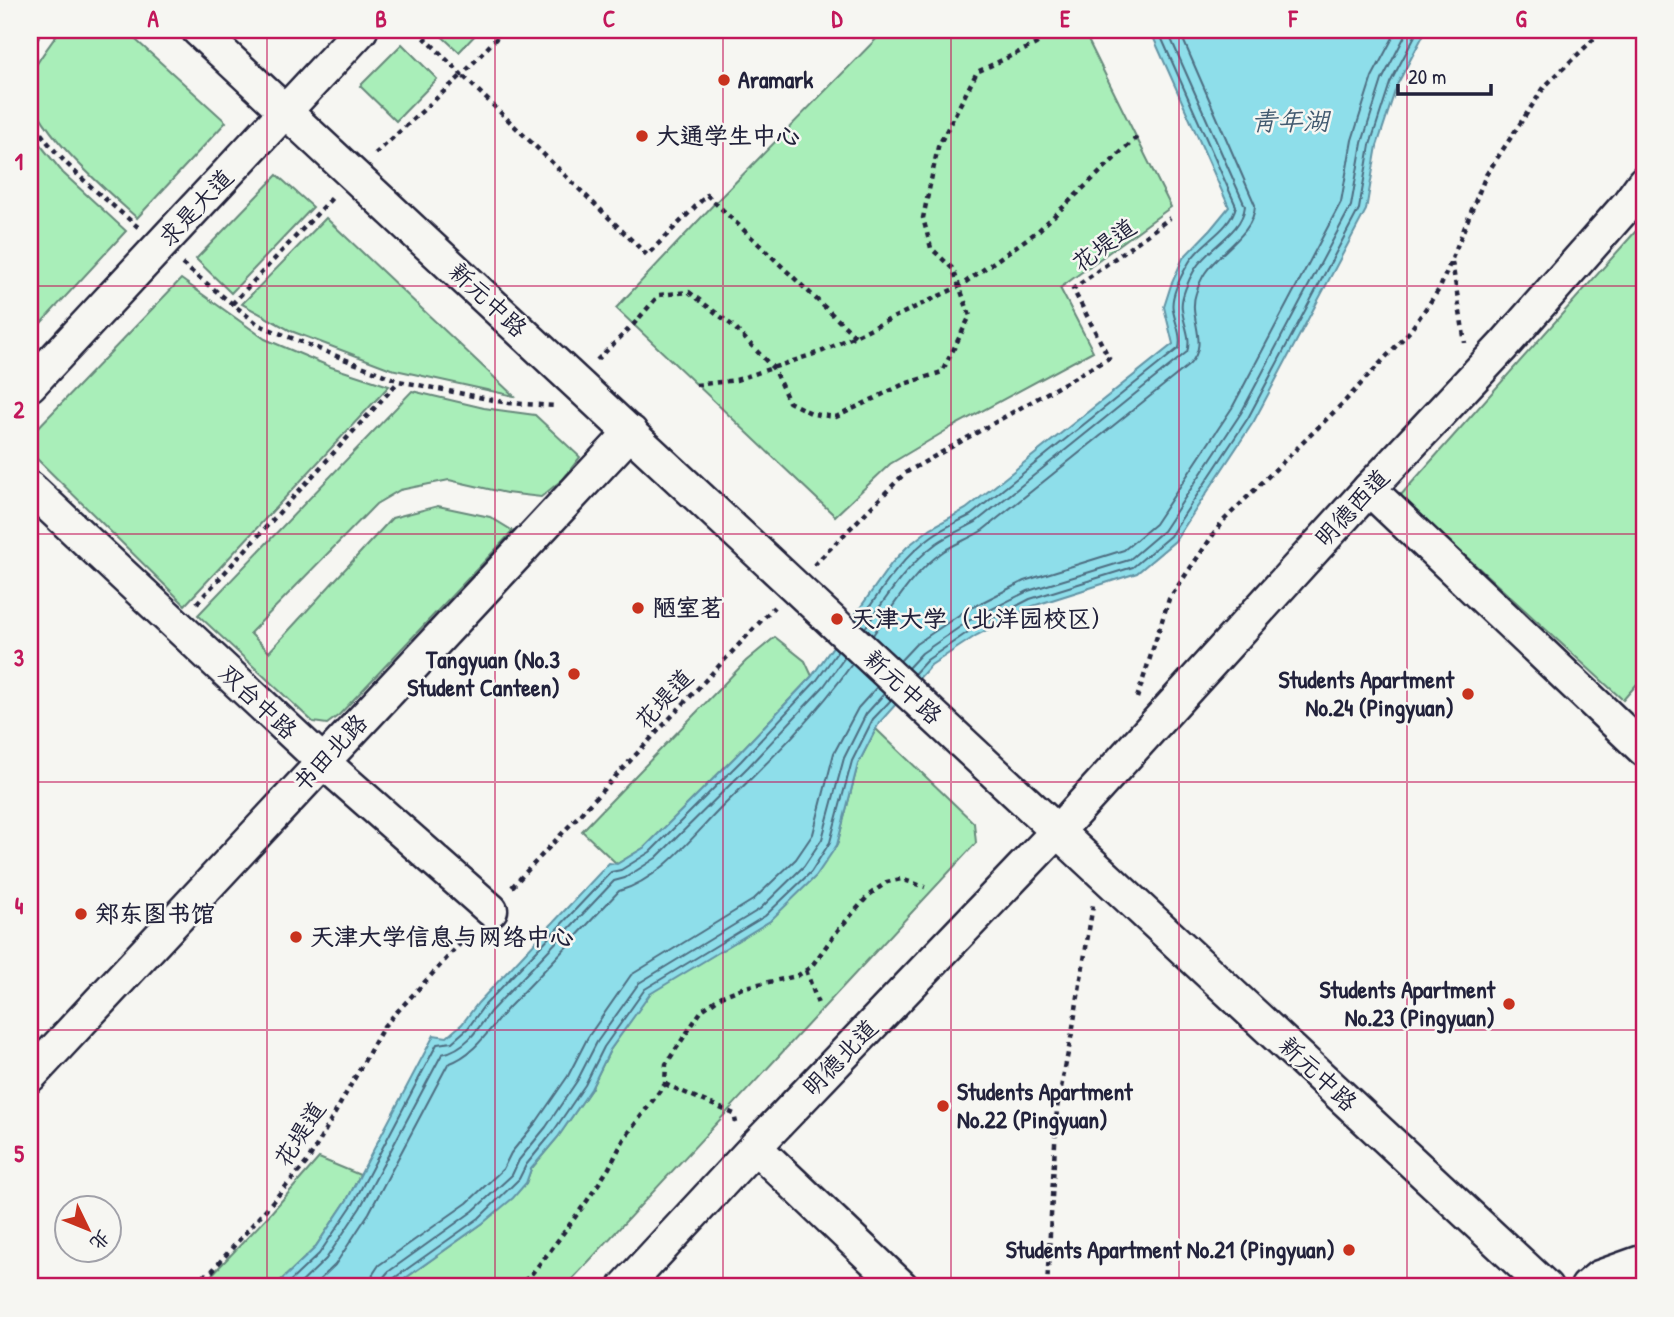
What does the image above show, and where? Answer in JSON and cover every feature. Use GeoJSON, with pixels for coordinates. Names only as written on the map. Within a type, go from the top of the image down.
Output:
{"type":"FeatureCollection","features":[{"type":"Feature","properties":{"kind":"street","name":"新元中路"},"geometry":{"type":"LineString","coordinates":[[198,30],[291,105]]}},
{"type":"Feature","properties":{"kind":"street","name":"新元中路"},"geometry":{"type":"LineString","coordinates":[[222,30],[291,105],[606,409],[806,589],[853,618],[919,679],[1063,826],[1099,870],[1546,1287]]}},
{"type":"Feature","properties":{"kind":"street","name":"求是大道"},"geometry":{"type":"LineString","coordinates":[[30,385],[361,30]]}},
{"type":"Feature","properties":{"kind":"street","name":"新元中路"},"geometry":{"type":"LineString","coordinates":[[359,169],[587,369],[931,713],[1063,826],[1568,1287]]}},
{"type":"Feature","properties":{"kind":"street","name":"明德西道"},"geometry":{"type":"LineString","coordinates":[[1063,826],[1471,380],[1628,204],[1644,182]]}},
{"type":"Feature","properties":{"kind":"street","name":"书田北路"},"geometry":{"type":"LineString","coordinates":[[30,1076],[631,432]]}},
{"type":"Feature","properties":{"kind":"street","name":"双台中路"},"geometry":{"type":"LineString","coordinates":[[30,488],[322,761],[491,910]]}},
{"type":"Feature","properties":{"kind":"street"},"geometry":{"type":"LineString","coordinates":[[1369,489],[1644,750]]}},
{"type":"Feature","properties":{"kind":"street","name":"明德北道"},"geometry":{"type":"LineString","coordinates":[[625,1287],[755,1147],[1063,826]]}},
{"type":"Feature","properties":{"kind":"street"},"geometry":{"type":"LineString","coordinates":[[755,1147],[902,1287]]}},
{"type":"Feature","properties":{"kind":"street"},"geometry":{"type":"LineString","coordinates":[[1587,1287],[1599,1277],[1644,1261]]}},
{"type":"Feature","properties":{"kind":"path"},"geometry":{"type":"LineString","coordinates":[[30,49],[42,30]]}},
{"type":"Feature","properties":{"kind":"path"},"geometry":{"type":"LineString","coordinates":[[417,30],[647,255],[706,195],[855,336]]}},
{"type":"Feature","properties":{"kind":"path"},"geometry":{"type":"LineString","coordinates":[[232,304],[359,169],[462,75],[504,30]]}},
{"type":"Feature","properties":{"kind":"path"},"geometry":{"type":"LineString","coordinates":[[587,369],[634,325],[659,295],[689,292],[733,326],[773,368],[789,402],[814,414],[836,417],[904,384],[942,372],[970,316],[953,269],[931,248],[923,218],[938,147],[977,72],[1036,44],[1049,30]]}},
{"type":"Feature","properties":{"kind":"path"},"geometry":{"type":"LineString","coordinates":[[1135,703],[1169,600],[1222,522],[1345,401],[1410,331],[1440,288],[1486,174],[1545,86],[1603,30]]}},
{"type":"Feature","properties":{"kind":"path"},"geometry":{"type":"LineString","coordinates":[[30,117],[36,128],[72,169],[160,246],[259,325],[399,381],[508,403],[606,409]]}},
{"type":"Feature","properties":{"kind":"path"},"geometry":{"type":"LineString","coordinates":[[696,385],[736,380],[823,351],[960,286],[1038,231],[1137,138]]}},
{"type":"Feature","properties":{"kind":"path","name":"花堤道"},"geometry":{"type":"LineString","coordinates":[[186,1287],[212,1271],[307,1161],[384,1026],[491,910],[806,589],[905,473],[1109,358],[1073,289],[1170,218]]}},
{"type":"Feature","properties":{"kind":"path"},"geometry":{"type":"LineString","coordinates":[[1452,261],[1471,380]]}},
{"type":"Feature","properties":{"kind":"path"},"geometry":{"type":"LineString","coordinates":[[176,625],[399,381]]}},
{"type":"Feature","properties":{"kind":"path"},"geometry":{"type":"LineString","coordinates":[[1047,1287],[1057,1108],[1099,870]]}},
{"type":"Feature","properties":{"kind":"path"},"geometry":{"type":"LineString","coordinates":[[516,1287],[536,1268],[587,1201],[624,1139],[665,1084],[666,1064],[702,1010],[722,996],[746,986],[797,976],[811,967],[869,895],[887,882],[901,879],[925,887]]}},
{"type":"Feature","properties":{"kind":"path"},"geometry":{"type":"LineString","coordinates":[[806,970],[819,1007]]}},
{"type":"Feature","properties":{"kind":"path"},"geometry":{"type":"LineString","coordinates":[[665,1084],[734,1114],[737,1131],[755,1147]]}},
{"type":"Feature","properties":{"kind":"green space"},"geometry":{"type":"Polygon","coordinates":[[[60,30],[125,30],[226,122],[137,218],[68,152],[37,111],[30,92],[31,75],[60,30]]]}},
{"type":"Feature","properties":{"kind":"green space"},"geometry":{"type":"Polygon","coordinates":[[[435,30],[480,30],[459,52],[435,30]]]}},
{"type":"Feature","properties":{"kind":"green space"},"geometry":{"type":"Polygon","coordinates":[[[885,30],[1083,30],[1171,207],[1060,288],[1093,351],[952,427],[890,464],[835,516],[616,308],[885,30]]]}},
{"type":"Feature","properties":{"kind":"green space"},"geometry":{"type":"Polygon","coordinates":[[[402,44],[437,79],[396,121],[360,86],[402,44]]]}},
{"type":"Feature","properties":{"kind":"green space"},"geometry":{"type":"Polygon","coordinates":[[[30,132],[63,173],[126,231],[30,335],[30,132]]]}},
{"type":"Feature","properties":{"kind":"green space"},"geometry":{"type":"Polygon","coordinates":[[[277,175],[313,207],[231,293],[196,259],[277,175]]]}},
{"type":"Feature","properties":{"kind":"green space"},"geometry":{"type":"Polygon","coordinates":[[[326,218],[514,396],[391,369],[291,331],[242,304],[326,218]]]}},
{"type":"Feature","properties":{"kind":"green space"},"geometry":{"type":"Polygon","coordinates":[[[1644,222],[1644,676],[1623,700],[1400,496],[1644,222]]]}},
{"type":"Feature","properties":{"kind":"green space"},"geometry":{"type":"Polygon","coordinates":[[[181,279],[265,339],[331,367],[389,386],[185,605],[30,452],[30,436],[181,279]]]}},
{"type":"Feature","properties":{"kind":"green space"},"geometry":{"type":"Polygon","coordinates":[[[412,391],[484,408],[535,415],[580,457],[563,479],[541,497],[506,493],[449,480],[400,490],[376,504],[250,633],[269,652],[392,518],[438,506],[490,517],[513,531],[339,715],[327,724],[313,722],[198,615],[412,391]]]}},
{"type":"Feature","properties":{"kind":"green space"},"geometry":{"type":"Polygon","coordinates":[[[775,637],[805,661],[812,676],[645,847],[617,864],[582,831],[746,661],[775,637]]]}},
{"type":"Feature","properties":{"kind":"green space"},"geometry":{"type":"Polygon","coordinates":[[[876,729],[974,823],[976,843],[565,1287],[393,1287],[483,1223],[526,1183],[531,1169],[558,1137],[591,1089],[610,1050],[650,993],[770,921],[837,845],[858,764],[876,729]]]}},
{"type":"Feature","properties":{"kind":"green space"},"geometry":{"type":"Polygon","coordinates":[[[319,1158],[360,1175],[347,1200],[314,1249],[274,1287],[197,1287],[205,1282],[270,1214],[319,1158]]]}},
{"type":"Feature","properties":{"kind":"water","name":"青年湖"},"geometry":{"type":"Polygon","coordinates":[[[1150,30],[1426,30],[1397,85],[1377,146],[1366,210],[1254,421],[1175,541],[1137,573],[1033,606],[977,635],[931,665],[879,723],[858,764],[837,845],[816,876],[770,921],[650,994],[610,1050],[591,1089],[558,1137],[531,1169],[526,1183],[513,1198],[483,1223],[393,1287],[274,1287],[314,1249],[347,1200],[434,1035],[447,1037],[462,1024],[478,1003],[609,863],[617,864],[645,847],[736,756],[812,676],[891,564],[907,547],[931,528],[966,509],[1173,344],[1164,307],[1171,285],[1183,258],[1229,207],[1150,30]]]}},
{"type":"Feature","properties":{"kind":"place","name":"Aramark"},"geometry":{"type":"Point","coordinates":[724,80]}},
{"type":"Feature","properties":{"kind":"place","name":"大通学生中心"},"geometry":{"type":"Point","coordinates":[642,136]}},
{"type":"Feature","properties":{"kind":"place","name":"陋室茗"},"geometry":{"type":"Point","coordinates":[638,608]}},
{"type":"Feature","properties":{"kind":"place","name":"天津大学（北洋园校区）"},"geometry":{"type":"Point","coordinates":[837,619]}},
{"type":"Feature","properties":{"kind":"place","name":"Tangyuan (No.3 Student Canteen)"},"geometry":{"type":"Point","coordinates":[574,674]}},
{"type":"Feature","properties":{"kind":"place","name":"Students Apartment No.24 (Pingyuan)"},"geometry":{"type":"Point","coordinates":[1468,694]}},
{"type":"Feature","properties":{"kind":"place","name":"郑东图书馆"},"geometry":{"type":"Point","coordinates":[81,914]}},
{"type":"Feature","properties":{"kind":"place","name":"天津大学信息与网络中心"},"geometry":{"type":"Point","coordinates":[296,937]}},
{"type":"Feature","properties":{"kind":"place","name":"Students Apartment No.23 (Pingyuan)"},"geometry":{"type":"Point","coordinates":[1509,1004]}},
{"type":"Feature","properties":{"kind":"place","name":"Students Apartment No.22 (Pingyuan)"},"geometry":{"type":"Point","coordinates":[943,1106]}},
{"type":"Feature","properties":{"kind":"place","name":"Students Apartment No.21 (Pingyuan)"},"geometry":{"type":"Point","coordinates":[1349,1250]}}]}
